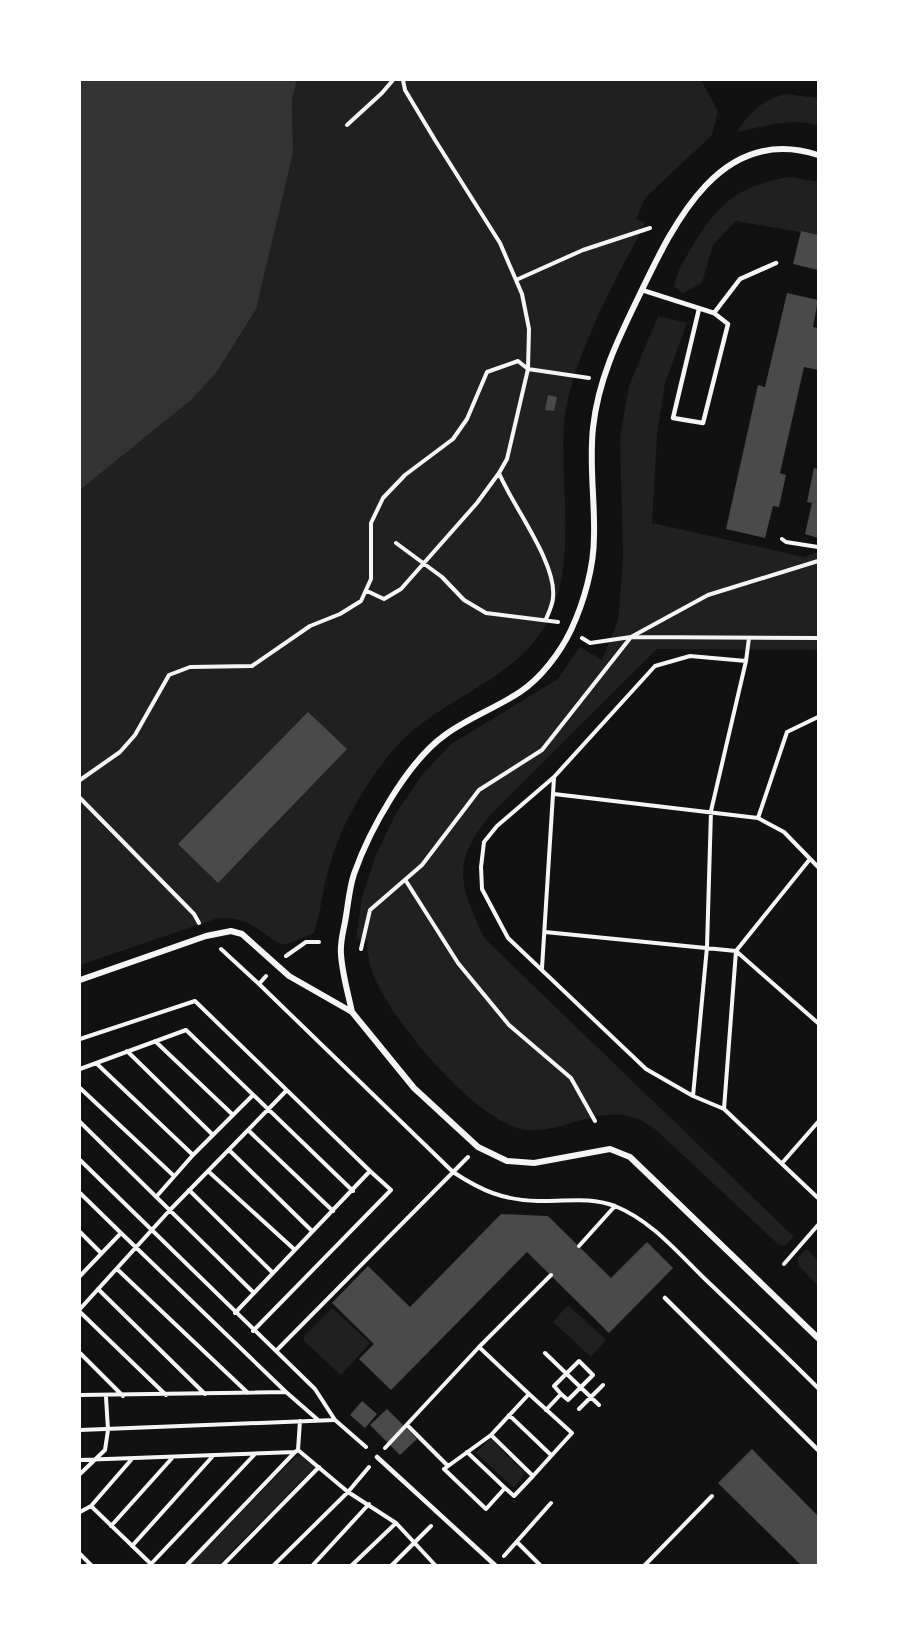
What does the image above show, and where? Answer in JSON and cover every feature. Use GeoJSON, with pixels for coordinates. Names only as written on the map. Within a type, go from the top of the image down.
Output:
{"type":"FeatureCollection","features":[{"type":"Feature","properties":{"kind":"street"},"geometry":{"type":"LineString","coordinates":[[352,1012],[341,945],[353,877],[367,843],[385,810],[409,773],[442,736],[472,717],[521,692],[543,670],[570,631],[581,603],[594,539],[592,429],[601,380],[642,290],[674,228],[695,195],[715,176],[741,160],[766,151],[784,149],[819,155]]}},
{"type":"Feature","properties":{"kind":"street"},"geometry":{"type":"LineString","coordinates":[[80,980],[206,936],[231,931],[242,934],[289,976],[352,1012],[414,1088],[478,1146],[507,1161],[534,1163],[590,1152],[620,1151],[639,1165],[819,1338]]}},
{"type":"Feature","properties":{"kind":"lane"},"geometry":{"type":"LineString","coordinates":[[714,313],[740,279],[776,263]]}},
{"type":"Feature","properties":{"kind":"lane"},"geometry":{"type":"LineString","coordinates":[[642,290],[714,313],[728,324],[703,423],[673,418],[699,309]]}},
{"type":"Feature","properties":{"kind":"lane"},"geometry":{"type":"LineString","coordinates":[[665,1298],[819,1450]]}},
{"type":"Feature","properties":{"kind":"lane"},"geometry":{"type":"LineString","coordinates":[[377,1457],[496,1565]]}},
{"type":"Feature","properties":{"kind":"path"},"geometry":{"type":"LineString","coordinates":[[346,124],[382,93],[393,80]]}},
{"type":"Feature","properties":{"kind":"path"},"geometry":{"type":"LineString","coordinates":[[367,591],[384,599],[401,589],[477,503],[499,473],[507,459],[528,369],[529,329],[522,294],[501,243],[435,140],[405,90],[403,80]]}},
{"type":"Feature","properties":{"kind":"path"},"geometry":{"type":"LineString","coordinates":[[516,280],[583,250],[650,228]]}},
{"type":"Feature","properties":{"kind":"path"},"geometry":{"type":"LineString","coordinates":[[80,780],[120,752],[135,735],[169,675],[190,667],[252,666],[310,626],[352,608],[367,591],[371,579],[371,523],[383,498],[405,475],[453,439],[467,419],[487,372],[518,362],[528,369],[601,380]]}},
{"type":"Feature","properties":{"kind":"path"},"geometry":{"type":"LineString","coordinates":[[499,473],[543,556],[554,594],[546,619]]}},
{"type":"Feature","properties":{"kind":"path"},"geometry":{"type":"LineString","coordinates":[[782,538],[786,543],[819,547]]}},
{"type":"Feature","properties":{"kind":"path"},"geometry":{"type":"LineString","coordinates":[[396,543],[442,577],[464,600],[486,613],[555,620],[570,631]]}},
{"type":"Feature","properties":{"kind":"path"},"geometry":{"type":"LineString","coordinates":[[361,949],[370,910],[422,865],[479,790],[542,750],[632,637],[708,595],[819,561]]}},
{"type":"Feature","properties":{"kind":"path"},"geometry":{"type":"LineString","coordinates":[[590,643],[632,637],[819,639]]}},
{"type":"Feature","properties":{"kind":"path"},"geometry":{"type":"LineString","coordinates":[[693,1096],[706,947],[711,811],[746,661],[748,638]]}},
{"type":"Feature","properties":{"kind":"path"},"geometry":{"type":"LineString","coordinates":[[746,661],[690,656],[655,666],[554,777],[496,826],[484,842],[481,867],[482,889],[508,938],[646,1069],[693,1096],[724,1109],[819,1198]]}},
{"type":"Feature","properties":{"kind":"path"},"geometry":{"type":"LineString","coordinates":[[758,818],[788,732],[819,717]]}},
{"type":"Feature","properties":{"kind":"path"},"geometry":{"type":"LineString","coordinates":[[542,968],[554,777]]}},
{"type":"Feature","properties":{"kind":"path"},"geometry":{"type":"LineString","coordinates":[[554,794],[758,818],[784,832],[819,867]]}},
{"type":"Feature","properties":{"kind":"path"},"geometry":{"type":"LineString","coordinates":[[80,798],[194,914],[206,936],[259,984],[292,950],[306,942],[319,942]]}},
{"type":"Feature","properties":{"kind":"path"},"geometry":{"type":"LineString","coordinates":[[724,1109],[736,951],[810,859]]}},
{"type":"Feature","properties":{"kind":"path"},"geometry":{"type":"LineString","coordinates":[[406,881],[458,963],[509,1025],[571,1078],[595,1121]]}},
{"type":"Feature","properties":{"kind":"path"},"geometry":{"type":"LineString","coordinates":[[545,932],[736,951],[819,1023]]}},
{"type":"Feature","properties":{"kind":"path"},"geometry":{"type":"LineString","coordinates":[[80,1040],[195,1001],[391,1190],[253,1331]]}},
{"type":"Feature","properties":{"kind":"path"},"geometry":{"type":"LineString","coordinates":[[80,1069],[186,1030],[353,1191]]}},
{"type":"Feature","properties":{"kind":"path"},"geometry":{"type":"LineString","coordinates":[[155,1041],[232,1114]]}},
{"type":"Feature","properties":{"kind":"path"},"geometry":{"type":"LineString","coordinates":[[127,1051],[212,1134]]}},
{"type":"Feature","properties":{"kind":"path"},"geometry":{"type":"LineString","coordinates":[[96,1063],[193,1155]]}},
{"type":"Feature","properties":{"kind":"path"},"geometry":{"type":"LineString","coordinates":[[80,1088],[174,1176]]}},
{"type":"Feature","properties":{"kind":"path"},"geometry":{"type":"LineString","coordinates":[[166,1395],[80,1311],[169,1211],[286,1091]]}},
{"type":"Feature","properties":{"kind":"path"},"geometry":{"type":"LineString","coordinates":[[156,1197],[212,1134],[253,1095]]}},
{"type":"Feature","properties":{"kind":"path"},"geometry":{"type":"LineString","coordinates":[[80,1122],[254,1293]]}},
{"type":"Feature","properties":{"kind":"path"},"geometry":{"type":"LineString","coordinates":[[783,1162],[819,1122]]}},
{"type":"Feature","properties":{"kind":"path"},"geometry":{"type":"LineString","coordinates":[[248,1130],[333,1211]]}},
{"type":"Feature","properties":{"kind":"path"},"geometry":{"type":"LineString","coordinates":[[276,1351],[478,1146]]}},
{"type":"Feature","properties":{"kind":"path"},"geometry":{"type":"LineString","coordinates":[[229,1150],[312,1231]]}},
{"type":"Feature","properties":{"kind":"path"},"geometry":{"type":"LineString","coordinates":[[80,1160],[315,1389],[335,1420],[377,1457]]}},
{"type":"Feature","properties":{"kind":"path"},"geometry":{"type":"LineString","coordinates":[[208,1171],[295,1250]]}},
{"type":"Feature","properties":{"kind":"path"},"geometry":{"type":"LineString","coordinates":[[235,1313],[370,1171]]}},
{"type":"Feature","properties":{"kind":"path"},"geometry":{"type":"LineString","coordinates":[[189,1190],[273,1272]]}},
{"type":"Feature","properties":{"kind":"path"},"geometry":{"type":"LineString","coordinates":[[80,1193],[286,1392],[318,1420]]}},
{"type":"Feature","properties":{"kind":"path"},"geometry":{"type":"LineString","coordinates":[[579,1246],[615,1206]]}},
{"type":"Feature","properties":{"kind":"path"},"geometry":{"type":"LineString","coordinates":[[784,1264],[819,1225]]}},
{"type":"Feature","properties":{"kind":"path"},"geometry":{"type":"LineString","coordinates":[[80,1232],[101,1253]]}},
{"type":"Feature","properties":{"kind":"path"},"geometry":{"type":"LineString","coordinates":[[80,1273],[121,1233]]}},
{"type":"Feature","properties":{"kind":"path"},"geometry":{"type":"LineString","coordinates":[[694,1268],[819,1388]]}},
{"type":"Feature","properties":{"kind":"path"},"geometry":{"type":"LineString","coordinates":[[117,1269],[249,1394]]}},
{"type":"Feature","properties":{"kind":"path"},"geometry":{"type":"LineString","coordinates":[[273,1566],[348,1492],[377,1457],[479,1347],[551,1275]]}},
{"type":"Feature","properties":{"kind":"path"},"geometry":{"type":"LineString","coordinates":[[98,1289],[205,1395]]}},
{"type":"Feature","properties":{"kind":"path"},"geometry":{"type":"LineString","coordinates":[[467,1452],[514,1496],[572,1433],[479,1347]]}},
{"type":"Feature","properties":{"kind":"path"},"geometry":{"type":"LineString","coordinates":[[80,1353],[123,1396]]}},
{"type":"Feature","properties":{"kind":"path"},"geometry":{"type":"LineString","coordinates":[[545,1353],[599,1405]]}},
{"type":"Feature","properties":{"kind":"path"},"geometry":{"type":"LineString","coordinates":[[579,1361],[593,1375],[568,1400],[554,1386],[566,1374],[579,1361]]}},
{"type":"Feature","properties":{"kind":"path"},"geometry":{"type":"LineString","coordinates":[[579,1409],[603,1385]]}},
{"type":"Feature","properties":{"kind":"path"},"geometry":{"type":"LineString","coordinates":[[80,1395],[106,1397],[286,1392]]}},
{"type":"Feature","properties":{"kind":"path"},"geometry":{"type":"LineString","coordinates":[[505,1488],[486,1509],[444,1469],[491,1435],[529,1394]]}},
{"type":"Feature","properties":{"kind":"path"},"geometry":{"type":"LineString","coordinates":[[546,1410],[561,1394]]}},
{"type":"Feature","properties":{"kind":"path"},"geometry":{"type":"LineString","coordinates":[[80,1474],[105,1450],[108,1430],[106,1397]]}},
{"type":"Feature","properties":{"kind":"path"},"geometry":{"type":"LineString","coordinates":[[509,1415],[552,1455]]}},
{"type":"Feature","properties":{"kind":"path"},"geometry":{"type":"LineString","coordinates":[[80,1430],[335,1420]]}},
{"type":"Feature","properties":{"kind":"path"},"geometry":{"type":"LineString","coordinates":[[186,1566],[296,1451],[300,1421]]}},
{"type":"Feature","properties":{"kind":"path"},"geometry":{"type":"LineString","coordinates":[[407,1425],[448,1466]]}},
{"type":"Feature","properties":{"kind":"path"},"geometry":{"type":"LineString","coordinates":[[491,1435],[533,1476]]}},
{"type":"Feature","properties":{"kind":"path"},"geometry":{"type":"LineString","coordinates":[[80,1460],[132,1460],[296,1451],[348,1492],[396,1523],[433,1565]]}},
{"type":"Feature","properties":{"kind":"path"},"geometry":{"type":"LineString","coordinates":[[91,1506],[152,1565],[255,1454]]}},
{"type":"Feature","properties":{"kind":"path"},"geometry":{"type":"LineString","coordinates":[[132,1546],[213,1456]]}},
{"type":"Feature","properties":{"kind":"path"},"geometry":{"type":"LineString","coordinates":[[111,1526],[173,1457]]}},
{"type":"Feature","properties":{"kind":"path"},"geometry":{"type":"LineString","coordinates":[[80,1512],[91,1506],[132,1460]]}},
{"type":"Feature","properties":{"kind":"path"},"geometry":{"type":"LineString","coordinates":[[222,1566],[319,1467]]}},
{"type":"Feature","properties":{"kind":"path"},"geometry":{"type":"LineString","coordinates":[[644,1566],[712,1496]]}},
{"type":"Feature","properties":{"kind":"path"},"geometry":{"type":"LineString","coordinates":[[496,1565],[551,1503]]}},
{"type":"Feature","properties":{"kind":"path"},"geometry":{"type":"LineString","coordinates":[[312,1566],[369,1504]]}},
{"type":"Feature","properties":{"kind":"path"},"geometry":{"type":"LineString","coordinates":[[391,1566],[443,1515]]}},
{"type":"Feature","properties":{"kind":"path"},"geometry":{"type":"LineString","coordinates":[[351,1566],[396,1523]]}},
{"type":"Feature","properties":{"kind":"path"},"geometry":{"type":"LineString","coordinates":[[516,1542],[541,1566]]}},
{"type":"Feature","properties":{"kind":"path"},"geometry":{"type":"LineString","coordinates":[[80,1555],[92,1566]]}},
{"type":"Feature","properties":{"kind":"shaded area"},"geometry":{"type":"Polygon","coordinates":[[[80,80],[297,80],[292,100],[293,153],[256,309],[216,373],[191,400],[80,490],[80,80]]]}},
{"type":"Feature","properties":{"kind":"shaded area"},"geometry":{"type":"Polygon","coordinates":[[[297,80],[701,80],[718,111],[712,135],[645,198],[636,219],[646,223],[621,269],[584,348],[568,400],[564,424],[565,544],[563,568],[559,592],[551,614],[538,637],[501,672],[434,714],[413,730],[384,761],[364,790],[339,838],[326,879],[314,933],[285,945],[248,923],[230,918],[218,918],[80,965],[80,490],[191,399],[216,373],[268,254],[293,153],[292,100],[297,80]]]}},
{"type":"Feature","properties":{"kind":"shaded area"},"geometry":{"type":"Polygon","coordinates":[[[785,94],[818,98],[818,125],[797,122],[768,125],[737,132],[757,108],[785,94]]]}},
{"type":"Feature","properties":{"kind":"shaded area"},"geometry":{"type":"Polygon","coordinates":[[[790,177],[818,182],[818,235],[736,221],[713,245],[702,283],[683,293],[674,287],[679,270],[693,245],[721,207],[732,198],[757,185],[790,177]]]}},
{"type":"Feature","properties":{"kind":"shaded area"},"geometry":{"type":"Polygon","coordinates":[[[658,316],[687,323],[665,383],[657,435],[652,523],[804,557],[818,552],[818,650],[657,649],[493,812],[470,846],[463,874],[469,903],[485,939],[794,1237],[784,1246],[778,1244],[655,1129],[639,1119],[623,1115],[609,1115],[542,1130],[528,1130],[509,1125],[487,1112],[441,1070],[401,1022],[376,981],[369,961],[367,941],[356,939],[362,897],[375,857],[396,813],[423,774],[451,744],[558,679],[580,647],[602,660],[618,621],[623,559],[620,437],[629,386],[658,316]]]}},
{"type":"Feature","properties":{"kind":"shaded area"},"geometry":{"type":"Polygon","coordinates":[[[807,1249],[818,1260],[818,1286],[799,1266],[798,1257],[807,1249]]]}},
{"type":"Feature","properties":{"kind":"shaded area"},"geometry":{"type":"Polygon","coordinates":[[[568,1305],[606,1340],[591,1357],[553,1322],[568,1305]]]}},
{"type":"Feature","properties":{"kind":"shaded area"},"geometry":{"type":"Polygon","coordinates":[[[332,1308],[370,1343],[341,1375],[304,1341],[304,1336],[332,1308]]]}},
{"type":"Feature","properties":{"kind":"shaded area"},"geometry":{"type":"Polygon","coordinates":[[[490,1438],[525,1473],[514,1488],[476,1453],[490,1438]]]}},
{"type":"Feature","properties":{"kind":"shaded area"},"geometry":{"type":"Polygon","coordinates":[[[296,1456],[302,1456],[315,1467],[218,1565],[189,1566],[296,1456]]]}},
{"type":"Feature","properties":{"kind":"building"},"geometry":{"type":"Polygon","coordinates":[[[801,231],[818,235],[818,270],[793,264],[801,231]]]}},
{"type":"Feature","properties":{"kind":"building"},"geometry":{"type":"Polygon","coordinates":[[[787,293],[818,300],[813,327],[818,328],[818,370],[804,367],[780,473],[786,475],[779,507],[773,506],[765,538],[726,529],[758,385],[765,387],[787,293]]]}},
{"type":"Feature","properties":{"kind":"building"},"geometry":{"type":"Polygon","coordinates":[[[548,395],[557,397],[554,411],[545,410],[548,395]]]}},
{"type":"Feature","properties":{"kind":"building"},"geometry":{"type":"Polygon","coordinates":[[[814,468],[818,469],[818,538],[805,534],[812,503],[807,502],[814,468]]]}},
{"type":"Feature","properties":{"kind":"building"},"geometry":{"type":"Polygon","coordinates":[[[308,712],[347,749],[218,883],[178,844],[308,712]]]}},
{"type":"Feature","properties":{"kind":"building"},"geometry":{"type":"Polygon","coordinates":[[[501,1214],[548,1216],[611,1278],[647,1242],[673,1268],[609,1333],[527,1252],[391,1390],[359,1359],[374,1344],[332,1303],[368,1266],[410,1307],[501,1214]]]}},
{"type":"Feature","properties":{"kind":"building"},"geometry":{"type":"Polygon","coordinates":[[[362,1401],[377,1414],[365,1428],[350,1415],[362,1401]]]}},
{"type":"Feature","properties":{"kind":"building"},"geometry":{"type":"Polygon","coordinates":[[[387,1409],[417,1439],[400,1455],[370,1425],[387,1409]]]}},
{"type":"Feature","properties":{"kind":"building"},"geometry":{"type":"Polygon","coordinates":[[[752,1449],[818,1516],[818,1566],[802,1566],[718,1483],[752,1449]]]}}]}
